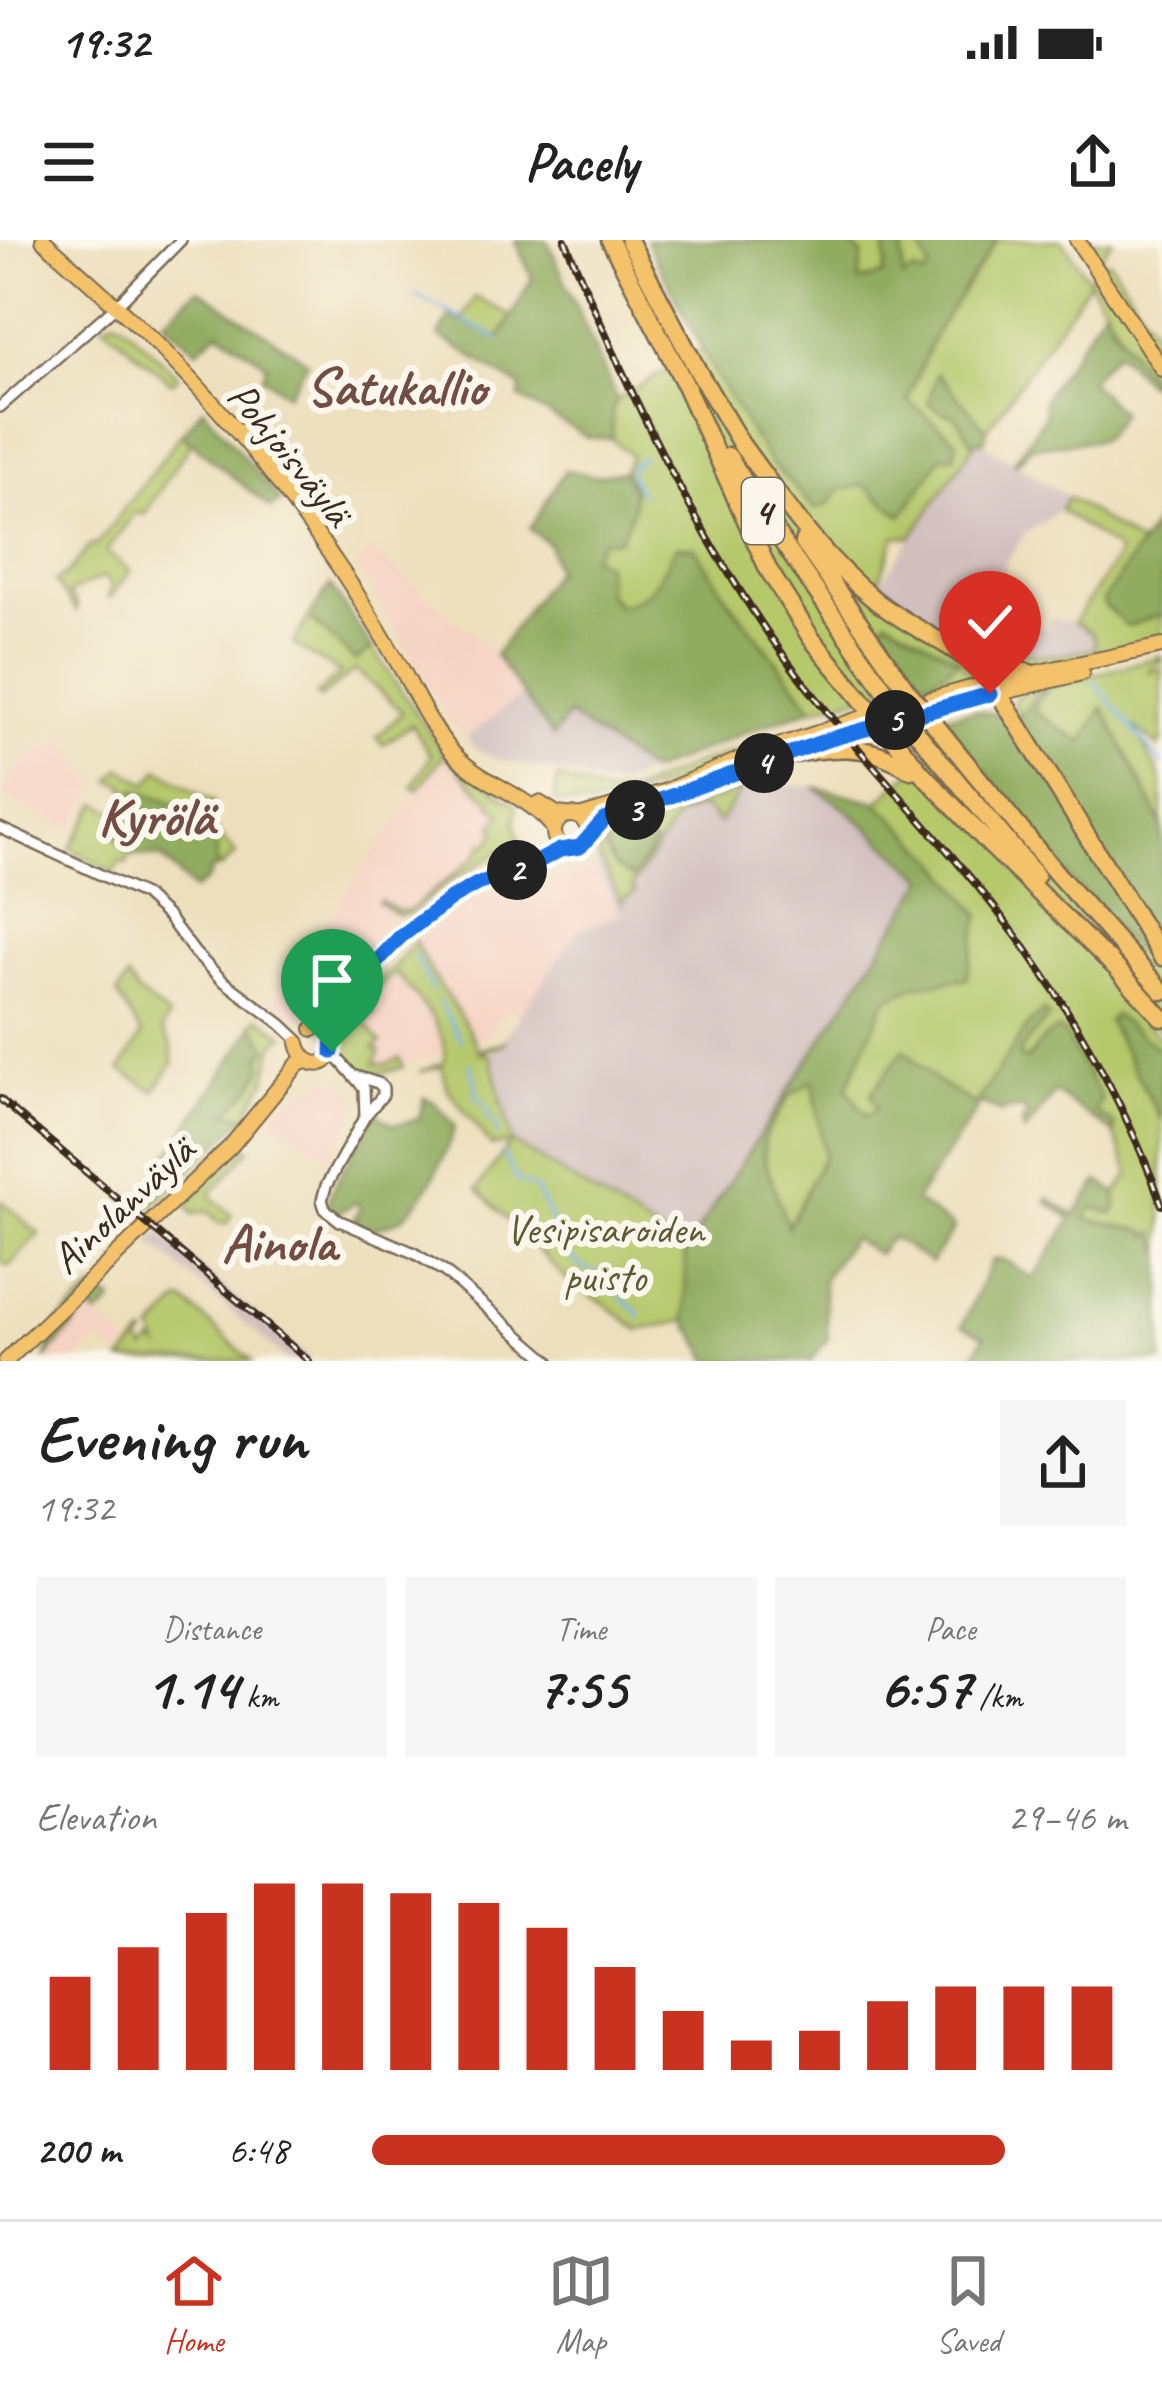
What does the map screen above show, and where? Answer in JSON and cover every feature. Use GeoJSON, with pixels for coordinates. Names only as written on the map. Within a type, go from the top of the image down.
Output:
{"type":"FeatureCollection","features":[{"type":"Feature","properties":{"kind":"highway","name":"4"},"geometry":{"type":"LineString","coordinates":[[610,240],[684,383],[748,488],[898,693],[1114,966],[1162,1018]]}},
{"type":"Feature","properties":{"kind":"highway","name":"4"},"geometry":{"type":"LineString","coordinates":[[628,240],[696,366],[851,628]]}},
{"type":"Feature","properties":{"kind":"highway"},"geometry":{"type":"LineString","coordinates":[[684,383],[778,590],[812,638],[946,800],[1114,966]]}},
{"type":"Feature","properties":{"kind":"highway"},"geometry":{"type":"LineString","coordinates":[[741,444],[842,571],[893,614],[976,665],[1002,688],[1014,717],[1162,957]]}},
{"type":"Feature","properties":{"kind":"highway"},"geometry":{"type":"LineString","coordinates":[[956,652],[990,666],[1030,673]]}},
{"type":"Feature","properties":{"kind":"highway"},"geometry":{"type":"LineString","coordinates":[[780,757],[835,747],[870,751],[908,768],[946,800]]}},
{"type":"Feature","properties":{"kind":"highway","name":"4"},"geometry":{"type":"LineString","coordinates":[[976,792],[1162,991]]}},
{"type":"Feature","properties":{"kind":"main road","name":"Pohjoisväylä"},"geometry":{"type":"LineString","coordinates":[[44,240],[167,354],[233,427],[296,506],[364,605],[452,751],[491,784],[542,813],[555,831]]}},
{"type":"Feature","properties":{"kind":"main road"},"geometry":{"type":"LineString","coordinates":[[1077,240],[1162,369]]}},
{"type":"Feature","properties":{"kind":"main road"},"geometry":{"type":"LineString","coordinates":[[876,720],[604,820],[580,847],[567,848],[559,842],[558,820],[620,807],[765,749],[876,720],[1002,688],[1162,649]]}},
{"type":"Feature","properties":{"kind":"main road"},"geometry":{"type":"LineString","coordinates":[[1002,688],[1030,673],[1162,649]]}},
{"type":"Feature","properties":{"kind":"main road","name":"Pohjoisväylä"},"geometry":{"type":"LineString","coordinates":[[446,740],[495,779],[557,814],[573,816]]}},
{"type":"Feature","properties":{"kind":"main road"},"geometry":{"type":"LineString","coordinates":[[532,798],[571,808],[620,807]]}},
{"type":"Feature","properties":{"kind":"main road"},"geometry":{"type":"LineString","coordinates":[[573,816],[585,822],[589,836]]}},
{"type":"Feature","properties":{"kind":"main road","name":"Ainolanväylä"},"geometry":{"type":"LineString","coordinates":[[278,1088],[305,1035],[321,1023],[374,954],[402,927],[462,884],[537,854],[555,831]]}},
{"type":"Feature","properties":{"kind":"main road","name":"Ainolanväylä"},"geometry":{"type":"LineString","coordinates":[[7,1361],[231,1146],[298,1064],[323,1056],[342,1003],[400,937],[468,888],[567,848]]}},
{"type":"Feature","properties":{"kind":"main road"},"geometry":{"type":"LineString","coordinates":[[325,1033],[323,1056],[299,1052],[305,1035],[325,1033]]}},
{"type":"Feature","properties":{"kind":"street"},"geometry":{"type":"LineString","coordinates":[[0,407],[116,306],[181,240]]}},
{"type":"Feature","properties":{"kind":"street"},"geometry":{"type":"LineString","coordinates":[[0,828],[144,895],[222,980],[281,1024],[305,1035]]}},
{"type":"Feature","properties":{"kind":"street"},"geometry":{"type":"LineString","coordinates":[[323,1056],[369,1092],[364,1116],[326,1186],[325,1209],[334,1218],[414,1252],[445,1272],[549,1361]]}},
{"type":"Feature","properties":{"kind":"shaded area"},"geometry":{"type":"Polygon","coordinates":[[[978,440],[1068,497],[1060,510],[1026,533],[1006,562],[997,592],[981,618],[1046,629],[1050,618],[1074,622],[1093,634],[1097,648],[1037,655],[988,642],[963,644],[881,582],[978,440]]]}},
{"type":"Feature","properties":{"kind":"shaded area"},"geometry":{"type":"Polygon","coordinates":[[[371,550],[495,655],[523,694],[466,738],[447,717],[357,566],[371,550]]]}},
{"type":"Feature","properties":{"kind":"shaded area"},"geometry":{"type":"Polygon","coordinates":[[[523,694],[552,736],[567,715],[650,772],[619,786],[594,784],[477,750],[466,738],[523,694]]]}},
{"type":"Feature","properties":{"kind":"shaded area"},"geometry":{"type":"Polygon","coordinates":[[[62,735],[98,787],[72,831],[2,796],[16,768],[62,735]]]}},
{"type":"Feature","properties":{"kind":"shaded area"},"geometry":{"type":"Polygon","coordinates":[[[443,753],[463,775],[510,810],[484,852],[410,911],[398,912],[317,1012],[289,1023],[268,1011],[268,1006],[443,753]]]}},
{"type":"Feature","properties":{"kind":"shaded area"},"geometry":{"type":"Polygon","coordinates":[[[755,782],[814,787],[926,878],[685,1250],[512,1142],[491,1056],[578,931],[620,914],[595,864],[612,828],[755,782]]]}},
{"type":"Feature","properties":{"kind":"shaded area"},"geometry":{"type":"Polygon","coordinates":[[[595,864],[620,914],[578,931],[520,1017],[507,1008],[487,1036],[476,1042],[415,941],[470,900],[552,883],[595,864]]]}},
{"type":"Feature","properties":{"kind":"shaded area"},"geometry":{"type":"Polygon","coordinates":[[[396,973],[438,1029],[447,1050],[383,1073],[363,1053],[364,1000],[396,973]]]}},
{"type":"Feature","properties":{"kind":"shaded area"},"geometry":{"type":"Polygon","coordinates":[[[331,1074],[351,1088],[357,1099],[355,1113],[330,1159],[270,1118],[280,1105],[331,1074]]]}},
{"type":"Feature","properties":{"kind":"shaded area"},"geometry":{"type":"Polygon","coordinates":[[[159,1232],[312,1361],[289,1361],[150,1242],[159,1232]]]}},
{"type":"Feature","properties":{"kind":"shaded area"},"geometry":{"type":"Polygon","coordinates":[[[89,1309],[129,1344],[118,1356],[97,1338],[76,1361],[45,1359],[89,1309]]]}},
{"type":"Feature","properties":{"kind":"green space"},"geometry":{"type":"Polygon","coordinates":[[[515,240],[547,240],[617,400],[612,410],[612,439],[587,437],[520,398],[521,387],[439,336],[451,315],[500,338],[532,278],[515,240]]]}},
{"type":"Feature","properties":{"kind":"green space"},"geometry":{"type":"Polygon","coordinates":[[[646,240],[846,240],[862,255],[859,282],[883,275],[884,241],[903,246],[903,278],[916,271],[923,277],[930,269],[917,240],[997,240],[935,333],[907,400],[957,441],[954,456],[941,457],[902,516],[864,485],[839,490],[828,505],[815,508],[770,462],[711,366],[646,240]]]}},
{"type":"Feature","properties":{"kind":"green space"},"geometry":{"type":"Polygon","coordinates":[[[846,240],[917,240],[930,269],[923,278],[902,279],[885,242],[883,276],[858,282],[846,240]]]}},
{"type":"Feature","properties":{"kind":"green space"},"geometry":{"type":"Polygon","coordinates":[[[997,240],[1062,240],[1089,280],[1097,261],[1085,240],[1112,240],[1098,261],[1110,262],[1162,342],[1162,393],[1089,282],[987,430],[969,413],[942,412],[956,416],[974,445],[911,537],[895,536],[878,585],[881,582],[963,644],[988,642],[1037,655],[1096,648],[1093,634],[1074,622],[1118,556],[1117,550],[1060,510],[1068,497],[1140,545],[1104,602],[1128,626],[1162,614],[1162,643],[948,688],[931,680],[957,659],[888,619],[877,628],[923,680],[813,708],[694,547],[677,547],[648,591],[620,607],[607,593],[590,556],[634,490],[624,471],[631,456],[612,439],[612,410],[617,400],[702,349],[770,462],[814,508],[828,505],[839,490],[864,485],[917,417],[907,401],[935,333],[997,240]]]}},
{"type":"Feature","properties":{"kind":"green space"},"geometry":{"type":"Polygon","coordinates":[[[198,289],[308,362],[288,394],[263,377],[267,364],[219,331],[197,350],[163,321],[198,289]]]}},
{"type":"Feature","properties":{"kind":"green space"},"geometry":{"type":"Polygon","coordinates":[[[475,297],[512,316],[499,339],[462,320],[475,297]]]}},
{"type":"Feature","properties":{"kind":"green space"},"geometry":{"type":"Polygon","coordinates":[[[1105,306],[1111,323],[1156,386],[1116,351],[1089,381],[1121,413],[1105,436],[1031,447],[1014,462],[1045,415],[1043,400],[1105,306]]]}},
{"type":"Feature","properties":{"kind":"green space"},"geometry":{"type":"Polygon","coordinates":[[[114,319],[178,376],[171,383],[104,325],[114,319]]]}},
{"type":"Feature","properties":{"kind":"green space"},"geometry":{"type":"Polygon","coordinates":[[[937,373],[987,430],[984,442],[978,440],[974,445],[956,416],[928,403],[937,373]]]}},
{"type":"Feature","properties":{"kind":"green space"},"geometry":{"type":"Polygon","coordinates":[[[203,408],[280,501],[271,508],[181,434],[203,408]]]}},
{"type":"Feature","properties":{"kind":"green space"},"geometry":{"type":"Polygon","coordinates":[[[181,434],[191,442],[144,515],[136,512],[106,551],[130,571],[110,598],[111,585],[104,577],[69,593],[76,611],[55,581],[69,572],[90,545],[95,547],[181,434]]]}},
{"type":"Feature","properties":{"kind":"green space"},"geometry":{"type":"Polygon","coordinates":[[[565,470],[596,476],[624,471],[629,482],[633,506],[628,521],[618,540],[602,540],[591,556],[606,564],[607,593],[619,606],[648,591],[677,546],[694,547],[730,602],[813,708],[650,772],[568,715],[553,737],[495,655],[555,570],[549,544],[530,529],[565,470]]]}},
{"type":"Feature","properties":{"kind":"green space"},"geometry":{"type":"Polygon","coordinates":[[[1162,513],[1162,614],[1128,626],[1103,601],[1162,513]]]}},
{"type":"Feature","properties":{"kind":"green space"},"geometry":{"type":"Polygon","coordinates":[[[330,585],[372,648],[356,661],[309,617],[330,585]]]}},
{"type":"Feature","properties":{"kind":"green space"},"geometry":{"type":"Polygon","coordinates":[[[309,617],[355,661],[372,648],[443,752],[517,806],[520,840],[447,883],[409,914],[398,915],[378,902],[409,911],[474,858],[484,843],[488,845],[502,813],[444,754],[418,790],[412,786],[431,756],[412,724],[383,745],[377,737],[403,712],[355,670],[320,698],[316,695],[340,673],[293,644],[309,617]]]}},
{"type":"Feature","properties":{"kind":"green space"},"geometry":{"type":"Polygon","coordinates":[[[888,619],[959,660],[931,680],[923,680],[876,628],[888,619]]]}},
{"type":"Feature","properties":{"kind":"green space"},"geometry":{"type":"Polygon","coordinates":[[[1162,656],[1162,663],[1156,662],[1150,671],[1162,668],[1159,747],[1134,727],[1162,781],[1162,824],[1103,709],[1082,743],[1033,710],[1045,692],[1020,717],[1013,704],[1016,696],[1162,656]]]}},
{"type":"Feature","properties":{"kind":"green space"},"geometry":{"type":"Polygon","coordinates":[[[1039,691],[1046,691],[1033,711],[1082,743],[1103,707],[1162,825],[1162,979],[1065,873],[939,716],[974,711],[1020,717],[1039,691]]]}},
{"type":"Feature","properties":{"kind":"green space"},"geometry":{"type":"Polygon","coordinates":[[[859,704],[852,716],[662,788],[590,806],[554,802],[558,778],[608,795],[631,792],[859,704]]]}},
{"type":"Feature","properties":{"kind":"green space"},"geometry":{"type":"Polygon","coordinates":[[[955,734],[1065,873],[1162,979],[1162,1031],[1144,1012],[1134,1014],[1162,1040],[1162,1051],[1114,1016],[1108,1022],[1162,1121],[1162,1255],[1155,1233],[1148,1237],[1084,1219],[1093,1207],[1117,1207],[1116,1194],[1130,1174],[1114,1124],[1100,1116],[1044,1038],[1027,1060],[1018,1058],[1048,1017],[1029,1024],[975,1105],[936,1081],[904,1050],[877,1108],[867,1117],[846,1088],[885,1000],[914,986],[936,859],[877,802],[955,734]]]}},
{"type":"Feature","properties":{"kind":"green space"},"geometry":{"type":"Polygon","coordinates":[[[121,768],[148,784],[159,769],[214,802],[205,819],[236,854],[220,868],[137,790],[111,781],[121,768]]]}},
{"type":"Feature","properties":{"kind":"green space"},"geometry":{"type":"Polygon","coordinates":[[[814,787],[877,802],[936,859],[980,915],[967,978],[914,986],[885,1000],[847,1088],[867,1116],[877,1108],[871,1094],[904,1049],[936,1081],[975,1105],[1029,1024],[1043,1011],[1049,1016],[1018,1057],[1027,1060],[1044,1038],[1063,1032],[1102,1099],[1096,1109],[1114,1124],[1114,1134],[1055,1092],[1025,1132],[1022,1123],[1027,1113],[1022,1108],[999,1112],[981,1103],[915,1201],[954,1228],[931,1263],[891,1237],[878,1254],[852,1238],[823,1279],[828,1338],[811,1361],[711,1361],[686,1321],[685,1250],[926,879],[814,787]],[[813,1081],[790,1095],[764,1137],[764,1158],[788,1227],[824,1155],[813,1081]]]}},
{"type":"Feature","properties":{"kind":"green space"},"geometry":{"type":"Polygon","coordinates":[[[136,789],[201,817],[217,849],[220,868],[210,870],[210,877],[194,890],[161,857],[131,855],[116,838],[118,814],[136,789]]]}},
{"type":"Feature","properties":{"kind":"green space"},"geometry":{"type":"Polygon","coordinates":[[[741,790],[719,823],[701,807],[678,816],[632,886],[636,892],[622,904],[597,853],[616,826],[618,835],[606,850],[610,861],[646,834],[644,824],[741,790]]]}},
{"type":"Feature","properties":{"kind":"green space"},"geometry":{"type":"Polygon","coordinates":[[[98,803],[118,814],[116,838],[131,855],[113,873],[70,848],[98,803]]]}},
{"type":"Feature","properties":{"kind":"green space"},"geometry":{"type":"Polygon","coordinates":[[[643,822],[654,845],[633,878],[615,868],[606,850],[617,830],[643,822]]]}},
{"type":"Feature","properties":{"kind":"green space","name":"Vesipisaroiden puisto"},"geometry":{"type":"Polygon","coordinates":[[[415,941],[479,1050],[506,1041],[480,1053],[491,1056],[512,1142],[685,1250],[686,1321],[639,1330],[574,1287],[477,1189],[510,1143],[491,1146],[447,1088],[442,1066],[419,1072],[443,1063],[442,1039],[430,1015],[396,973],[364,999],[375,1013],[365,1022],[381,1043],[374,1048],[380,1051],[375,1064],[400,1058],[403,1067],[371,1072],[342,1056],[347,1014],[415,941]]]}},
{"type":"Feature","properties":{"kind":"green space"},"geometry":{"type":"Polygon","coordinates":[[[128,978],[137,992],[169,1017],[162,1029],[174,1061],[155,1091],[120,1070],[142,1035],[117,994],[128,978]]]}},
{"type":"Feature","properties":{"kind":"green space"},"geometry":{"type":"Polygon","coordinates":[[[1114,1015],[1162,1051],[1162,1121],[1108,1021],[1114,1015]]]}},
{"type":"Feature","properties":{"kind":"green space"},"geometry":{"type":"Polygon","coordinates":[[[258,1017],[285,1036],[274,1044],[266,1080],[250,1117],[226,1114],[250,1090],[252,1025],[258,1017]]]}},
{"type":"Feature","properties":{"kind":"green space"},"geometry":{"type":"Polygon","coordinates":[[[254,1026],[268,1048],[261,1057],[263,1068],[227,1113],[247,1116],[153,1206],[141,1196],[254,1026]]]}},
{"type":"Feature","properties":{"kind":"green space"},"geometry":{"type":"Polygon","coordinates":[[[813,1080],[824,1155],[788,1229],[764,1158],[764,1137],[790,1095],[813,1080]]]}},
{"type":"Feature","properties":{"kind":"green space"},"geometry":{"type":"Polygon","coordinates":[[[424,1097],[455,1126],[418,1201],[400,1219],[372,1230],[353,1221],[360,1209],[357,1202],[336,1213],[328,1200],[377,1112],[396,1124],[419,1119],[424,1097]]]}},
{"type":"Feature","properties":{"kind":"green space"},"geometry":{"type":"Polygon","coordinates":[[[245,1147],[250,1149],[210,1195],[232,1215],[227,1223],[220,1224],[208,1211],[193,1214],[186,1204],[245,1147]]]}},
{"type":"Feature","properties":{"kind":"green space"},"geometry":{"type":"Polygon","coordinates":[[[1099,1181],[1116,1194],[1117,1207],[1113,1214],[1093,1207],[1085,1219],[1146,1231],[1148,1236],[1155,1232],[1162,1255],[1162,1361],[972,1361],[984,1336],[962,1326],[992,1260],[1005,1260],[1033,1279],[1072,1219],[1048,1198],[1075,1215],[1099,1181]]]}},
{"type":"Feature","properties":{"kind":"green space"},"geometry":{"type":"Polygon","coordinates":[[[0,1200],[39,1234],[9,1266],[0,1261],[0,1200]]]}},
{"type":"Feature","properties":{"kind":"green space"},"geometry":{"type":"Polygon","coordinates":[[[95,1288],[112,1303],[98,1316],[89,1309],[45,1359],[58,1322],[95,1288]]]}},
{"type":"Feature","properties":{"kind":"green space"},"geometry":{"type":"Polygon","coordinates":[[[180,1301],[252,1361],[122,1361],[144,1335],[140,1343],[145,1350],[153,1342],[159,1347],[153,1331],[180,1301]]]}},
{"type":"Feature","properties":{"kind":"waterway"},"geometry":{"type":"LineString","coordinates":[[416,295],[499,339]]}},
{"type":"Feature","properties":{"kind":"waterway"},"geometry":{"type":"LineString","coordinates":[[641,494],[631,478],[631,467],[643,457]]}},
{"type":"Feature","properties":{"kind":"waterway"},"geometry":{"type":"LineString","coordinates":[[1093,680],[1162,765]]}},
{"type":"Feature","properties":{"kind":"waterway"},"geometry":{"type":"LineString","coordinates":[[415,955],[433,991]]}},
{"type":"Feature","properties":{"kind":"waterway"},"geometry":{"type":"LineString","coordinates":[[439,1001],[461,1040]]}},
{"type":"Feature","properties":{"kind":"waterway"},"geometry":{"type":"LineString","coordinates":[[470,1064],[477,1098],[496,1123],[498,1136]]}},
{"type":"Feature","properties":{"kind":"waterway"},"geometry":{"type":"LineString","coordinates":[[502,1153],[518,1181],[536,1189],[551,1219],[553,1238],[583,1268],[610,1275],[639,1318]]}},
{"type":"Feature","properties":{"kind":"railway"},"geometry":{"type":"LineString","coordinates":[[565,240],[638,406],[724,566],[811,692],[1020,941],[1100,1068],[1162,1205]]}},
{"type":"Feature","properties":{"kind":"railway"},"geometry":{"type":"LineString","coordinates":[[0,1099],[309,1361]]}},
{"type":"Feature","properties":{"kind":"district","name":"Satukallio"},"geometry":{"type":"Point","coordinates":[396,386]}},
{"type":"Feature","properties":{"kind":"district","name":"Kyrölä"},"geometry":{"type":"Point","coordinates":[156,816]}},
{"type":"Feature","properties":{"kind":"district","name":"Ainola"},"geometry":{"type":"Point","coordinates":[279,1242]}},
{"type":"Feature","properties":{"kind":"route"},"geometry":{"type":"LineString","coordinates":[[332,1052],[339,1008],[368,971],[400,937],[468,888],[560,850],[580,847],[604,820],[827,740],[990,694]]}}]}
